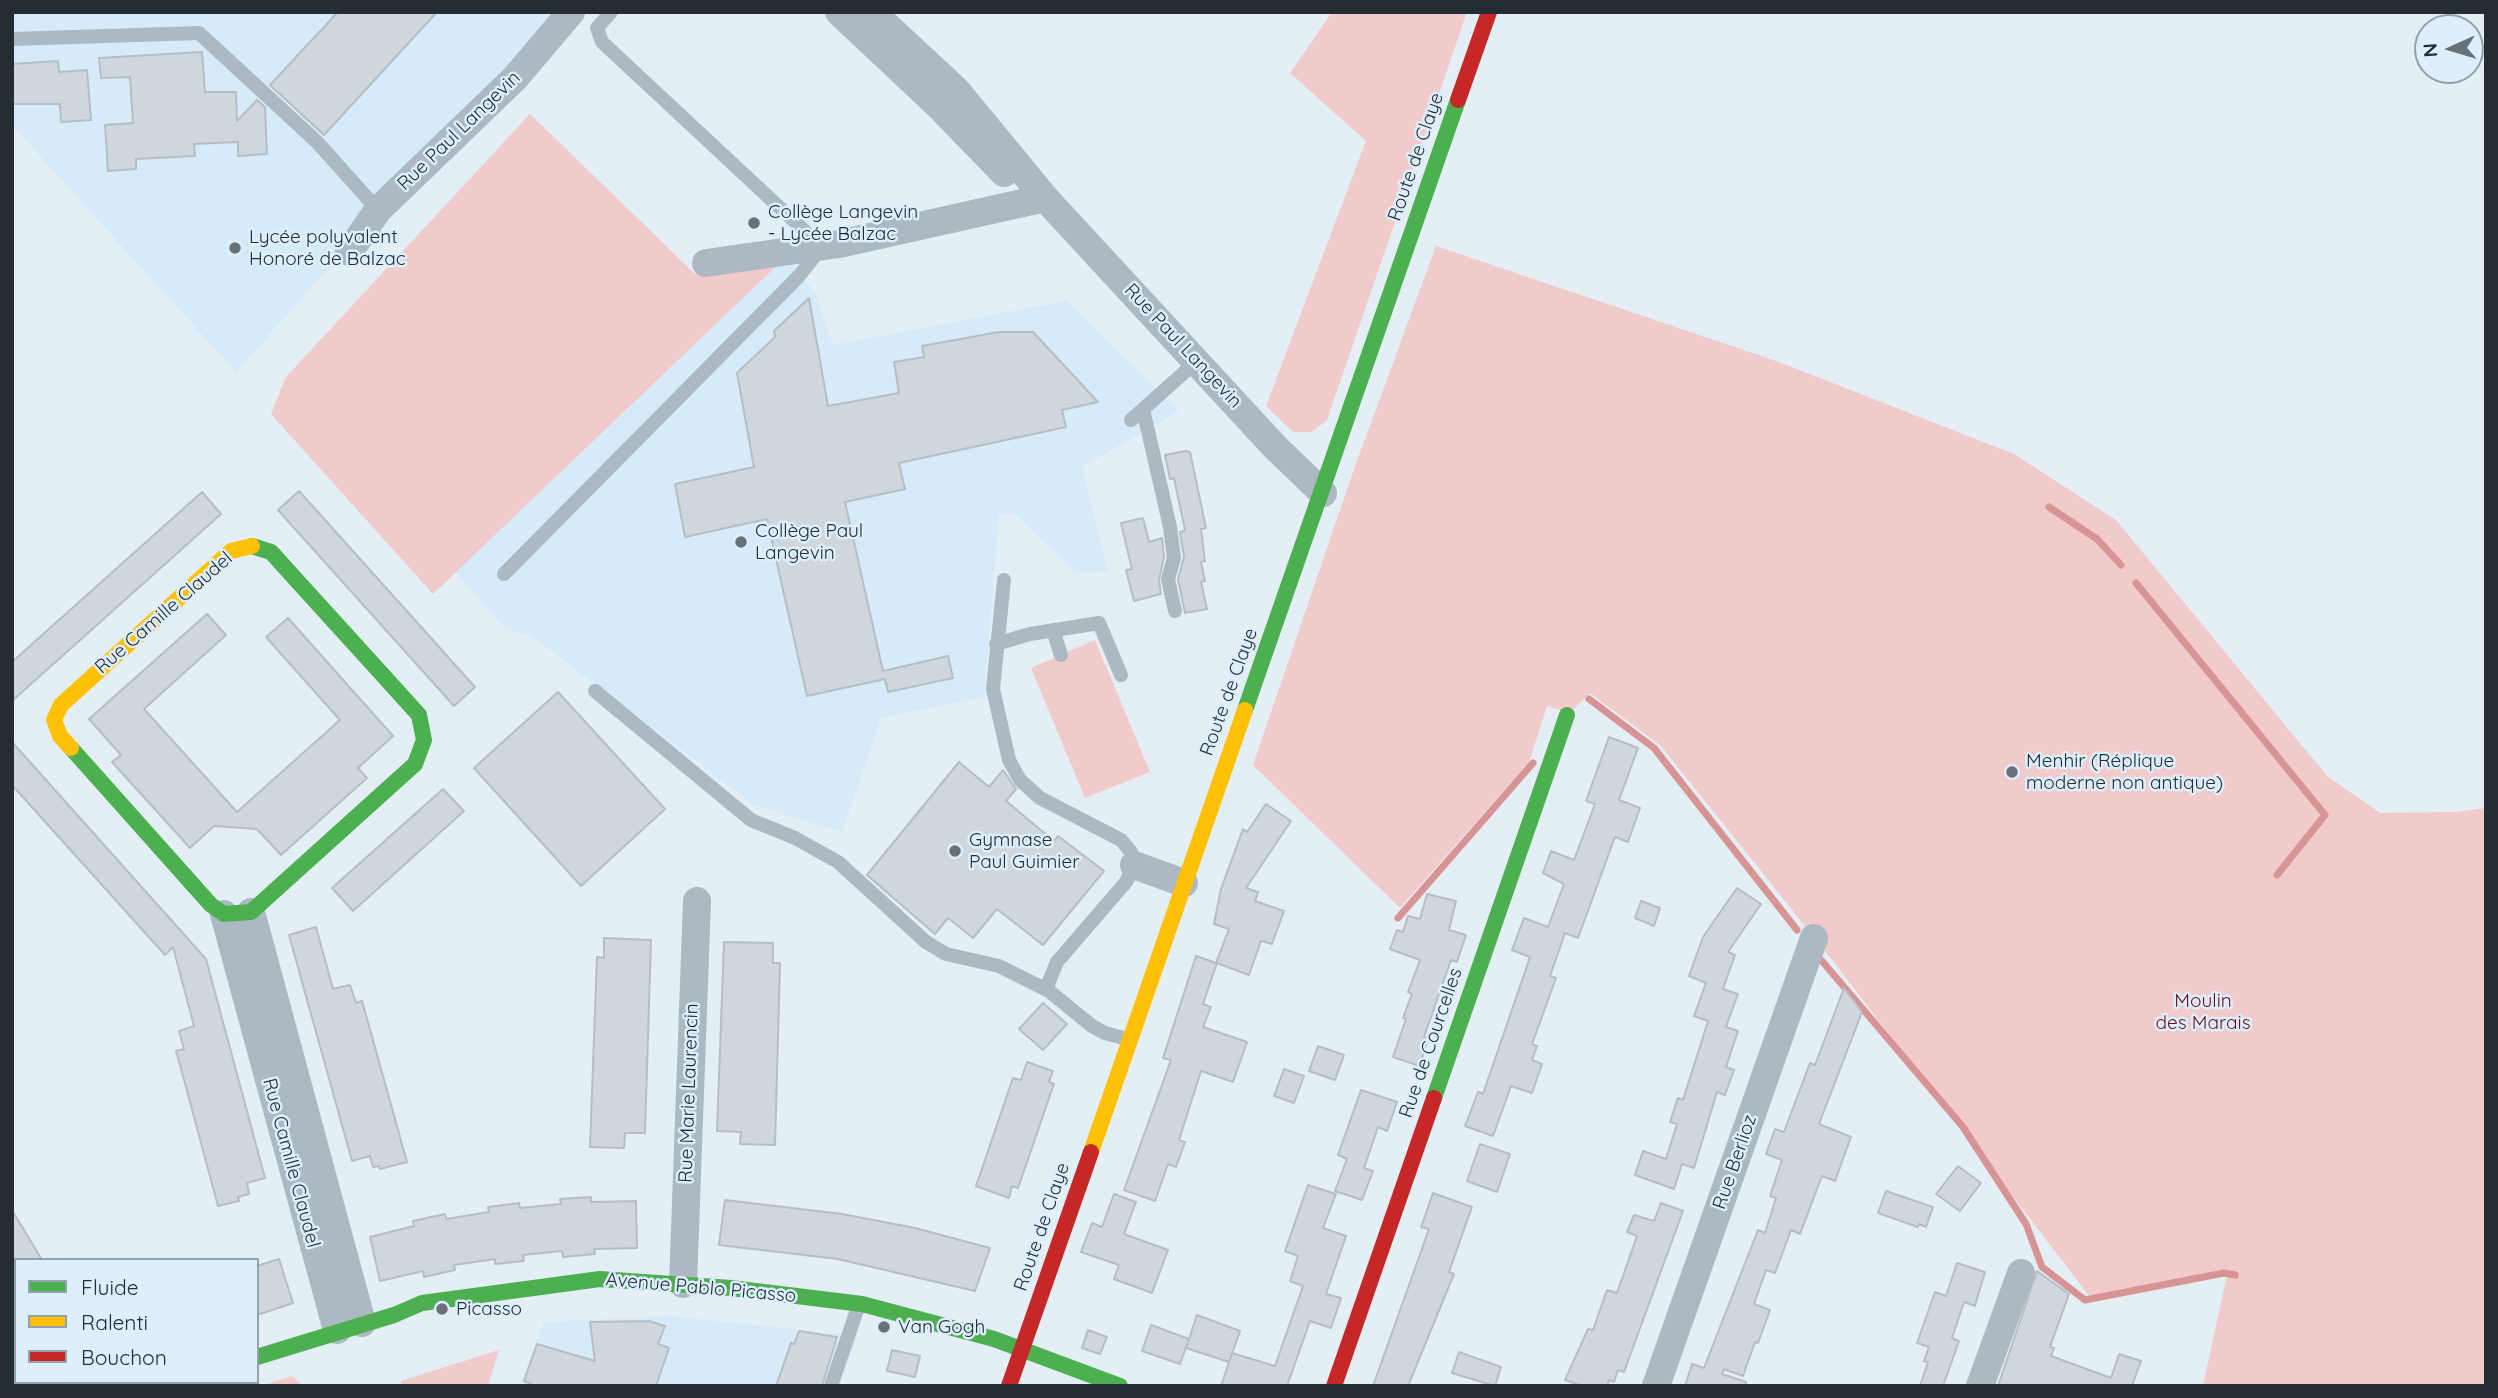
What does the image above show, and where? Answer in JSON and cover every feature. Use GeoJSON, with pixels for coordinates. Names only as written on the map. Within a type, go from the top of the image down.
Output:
{"type":"FeatureCollection","features":[{"type":"Feature","properties":{"kind":"street","name":"Rue Paul Langevin"},"geometry":{"type":"LineString","coordinates":[[349,252],[378,210],[515,78],[572,12]]}},
{"type":"Feature","properties":{"kind":"street","name":"Rue Paul Langevin"},"geometry":{"type":"LineString","coordinates":[[839,12],[939,106],[1009,179],[1045,198]]}},
{"type":"Feature","properties":{"kind":"street","name":"Rue Paul Langevin"},"geometry":{"type":"LineString","coordinates":[[872,12],[956,90],[1045,198],[1275,447],[1322,493]]}},
{"type":"Feature","properties":{"kind":"street","name":"Route de Claye"},"geometry":{"type":"LineString","coordinates":[[1009,1386],[1489,12]]}},
{"type":"Feature","properties":{"kind":"street"},"geometry":{"type":"LineString","coordinates":[[706,263],[754,254],[822,247],[1045,198]]}},
{"type":"Feature","properties":{"kind":"street","name":"Rue Camille Claudel"},"geometry":{"type":"LineString","coordinates":[[251,546],[271,552],[419,715],[424,740],[415,764],[237,913],[211,905],[60,736],[54,720],[61,705],[231,551],[251,546]]}},
{"type":"Feature","properties":{"kind":"street","name":"Rue de Courcelles"},"geometry":{"type":"LineString","coordinates":[[1334,1386],[1567,715]]}},
{"type":"Feature","properties":{"kind":"street"},"geometry":{"type":"LineString","coordinates":[[1134,865],[1184,883]]}},
{"type":"Feature","properties":{"kind":"street","name":"Rue Marie Laurencin"},"geometry":{"type":"LineString","coordinates":[[683,1284],[697,901]]}},
{"type":"Feature","properties":{"kind":"street","name":"Rue Camille Claudel"},"geometry":{"type":"LineString","coordinates":[[237,913],[349,1326]]}},
{"type":"Feature","properties":{"kind":"street","name":"Rue Berlioz"},"geometry":{"type":"LineString","coordinates":[[1656,1386],[1814,938]]}},
{"type":"Feature","properties":{"kind":"street"},"geometry":{"type":"LineString","coordinates":[[1980,1386],[2021,1273]]}},
{"type":"Feature","properties":{"kind":"street","name":"Avenue Pablo Picasso"},"geometry":{"type":"LineString","coordinates":[[259,1356],[349,1326],[394,1315],[422,1303],[515,1288],[600,1279],[683,1284],[859,1304],[994,1339],[1120,1386]]}},
{"type":"Feature","properties":{"kind":"lane"},"geometry":{"type":"LineString","coordinates":[[505,574],[812,263],[822,247],[602,41],[597,28],[611,12]]}},
{"type":"Feature","properties":{"kind":"lane"},"geometry":{"type":"LineString","coordinates":[[12,39],[199,33],[317,142],[378,210]]}},
{"type":"Feature","properties":{"kind":"lane"},"geometry":{"type":"LineString","coordinates":[[1131,420],[1197,360]]}},
{"type":"Feature","properties":{"kind":"lane"},"geometry":{"type":"LineString","coordinates":[[1143,409],[1170,527],[1174,558],[1168,579],[1175,611]]}},
{"type":"Feature","properties":{"kind":"lane"},"geometry":{"type":"LineString","coordinates":[[1004,580],[993,689],[1009,761],[1020,780],[1040,798],[1121,840],[1131,852],[1134,865],[1126,882],[1057,962],[1048,984],[1049,990]]}},
{"type":"Feature","properties":{"kind":"lane"},"geometry":{"type":"LineString","coordinates":[[996,644],[1053,630],[1099,623],[1121,675]]}},
{"type":"Feature","properties":{"kind":"lane"},"geometry":{"type":"LineString","coordinates":[[1053,630],[1061,655]]}},
{"type":"Feature","properties":{"kind":"lane"},"geometry":{"type":"LineString","coordinates":[[595,691],[751,820],[795,838],[838,862],[926,942],[946,954],[999,966],[1049,990],[1092,1026],[1129,1040]]}},
{"type":"Feature","properties":{"kind":"lane"},"geometry":{"type":"LineString","coordinates":[[831,1386],[859,1304]]}},
{"type":"Feature","properties":{"kind":"shaded area","name":"Lycée polyvalent Honoré de Balzac"},"geometry":{"type":"Polygon","coordinates":[[[12,12],[561,12],[487,90],[236,372],[12,125],[12,12]]]}},
{"type":"Feature","properties":{"kind":"shaded area","name":"Collège Paul Langevin"},"geometry":{"type":"Polygon","coordinates":[[[785,258],[815,292],[833,345],[1066,301],[1179,411],[1082,467],[1108,571],[1076,573],[1015,513],[999,514],[984,697],[881,718],[842,832],[754,805],[533,637],[505,628],[455,572],[785,258]]]}},
{"type":"Feature","properties":{"kind":"shaded area"},"geometry":{"type":"Polygon","coordinates":[[[671,1316],[858,1336],[839,1386],[519,1386],[544,1322],[671,1316]]]}},
{"type":"Feature","properties":{"kind":"green space"},"geometry":{"type":"Polygon","coordinates":[[[1332,12],[1467,12],[1327,420],[1312,432],[1293,432],[1266,406],[1366,141],[1290,73],[1332,12]]]}},
{"type":"Feature","properties":{"kind":"green space"},"geometry":{"type":"Polygon","coordinates":[[[530,114],[694,273],[706,274],[785,258],[433,594],[271,414],[286,377],[530,114]]]}},
{"type":"Feature","properties":{"kind":"green space","name":"Moulin des Marais"},"geometry":{"type":"Polygon","coordinates":[[[1436,246],[1779,362],[2014,454],[2116,520],[2327,776],[2380,813],[2456,812],[2486,808],[2486,1386],[2203,1386],[2227,1275],[2093,1301],[1833,961],[1661,746],[1590,693],[1570,713],[1547,706],[1529,762],[1400,908],[1253,765],[1353,472],[1436,246]]]}},
{"type":"Feature","properties":{"kind":"green space"},"geometry":{"type":"Polygon","coordinates":[[[1095,640],[1150,772],[1085,798],[1031,668],[1095,640]]]}},
{"type":"Feature","properties":{"kind":"green space"},"geometry":{"type":"Polygon","coordinates":[[[499,1350],[488,1386],[402,1386],[401,1381],[499,1350]]]}},
{"type":"Feature","properties":{"kind":"green space"},"geometry":{"type":"Polygon","coordinates":[[[292,1376],[303,1386],[262,1386],[292,1376]]]}},
{"type":"Feature","properties":{"kind":"building"},"geometry":{"type":"Polygon","coordinates":[[[338,12],[437,12],[324,135],[270,85],[338,12]]]}},
{"type":"Feature","properties":{"kind":"building"},"geometry":{"type":"Polygon","coordinates":[[[202,52],[205,92],[236,92],[237,121],[257,100],[265,107],[267,154],[238,156],[238,142],[194,144],[195,156],[136,159],[136,169],[108,171],[105,125],[133,123],[130,77],[101,78],[99,58],[202,52]]]}},
{"type":"Feature","properties":{"kind":"building"},"geometry":{"type":"Polygon","coordinates":[[[58,61],[59,72],[87,70],[91,120],[61,122],[60,104],[12,104],[12,64],[58,61]]]}},
{"type":"Feature","properties":{"kind":"building"},"geometry":{"type":"Polygon","coordinates":[[[809,298],[828,406],[899,393],[894,362],[924,357],[922,346],[999,332],[1033,332],[1098,402],[1062,410],[1066,427],[899,463],[905,489],[845,502],[883,671],[948,656],[953,678],[888,692],[885,679],[807,696],[767,519],[685,537],[675,484],[754,467],[737,373],[775,337],[774,331],[809,298]]]}},
{"type":"Feature","properties":{"kind":"building"},"geometry":{"type":"Polygon","coordinates":[[[1190,452],[1206,528],[1201,529],[1205,561],[1201,562],[1205,581],[1201,582],[1207,609],[1185,613],[1178,579],[1184,557],[1180,532],[1185,530],[1174,478],[1170,479],[1165,455],[1190,452]]]}},
{"type":"Feature","properties":{"kind":"building"},"geometry":{"type":"Polygon","coordinates":[[[299,491],[475,687],[454,706],[278,510],[299,491]]]}},
{"type":"Feature","properties":{"kind":"building"},"geometry":{"type":"Polygon","coordinates":[[[202,492],[221,514],[12,701],[12,662],[202,492]]]}},
{"type":"Feature","properties":{"kind":"building"},"geometry":{"type":"Polygon","coordinates":[[[1143,518],[1149,542],[1162,538],[1164,557],[1159,580],[1161,594],[1134,601],[1126,570],[1132,569],[1121,523],[1143,518]]]}},
{"type":"Feature","properties":{"kind":"building"},"geometry":{"type":"Polygon","coordinates":[[[207,614],[226,635],[144,709],[237,812],[340,720],[266,637],[288,618],[393,736],[358,768],[367,778],[281,855],[257,829],[214,826],[190,848],[112,762],[121,755],[89,719],[207,614]]]}},
{"type":"Feature","properties":{"kind":"building"},"geometry":{"type":"Polygon","coordinates":[[[558,692],[665,809],[581,886],[474,768],[558,692]]]}},
{"type":"Feature","properties":{"kind":"building"},"geometry":{"type":"Polygon","coordinates":[[[1609,737],[1638,748],[1619,800],[1640,808],[1628,842],[1615,837],[1578,938],[1565,933],[1550,976],[1556,978],[1532,1044],[1537,1046],[1532,1060],[1542,1064],[1532,1093],[1511,1086],[1493,1136],[1465,1126],[1478,1092],[1483,1094],[1530,957],[1512,950],[1524,918],[1548,927],[1564,884],[1543,873],[1551,851],[1574,860],[1595,804],[1586,801],[1609,737]]]}},
{"type":"Feature","properties":{"kind":"building"},"geometry":{"type":"Polygon","coordinates":[[[12,742],[206,959],[265,1178],[247,1183],[249,1194],[238,1197],[239,1201],[218,1206],[176,1051],[184,1049],[179,1031],[194,1026],[173,947],[165,955],[12,785],[12,742]]]}},
{"type":"Feature","properties":{"kind":"building","name":"Gymnase Paul Guimier"},"geometry":{"type":"Polygon","coordinates":[[[959,762],[989,787],[1003,770],[1016,789],[1006,801],[1054,841],[1058,836],[1104,871],[1043,945],[997,909],[973,938],[948,918],[935,934],[867,875],[959,762]]]}},
{"type":"Feature","properties":{"kind":"building"},"geometry":{"type":"Polygon","coordinates":[[[443,789],[464,811],[353,911],[332,888],[443,789]]]}},
{"type":"Feature","properties":{"kind":"building"},"geometry":{"type":"Polygon","coordinates":[[[1266,804],[1291,821],[1246,888],[1258,892],[1255,901],[1284,911],[1272,944],[1261,941],[1249,975],[1217,963],[1203,1004],[1211,1007],[1203,1027],[1247,1042],[1233,1082],[1201,1071],[1179,1140],[1185,1142],[1176,1167],[1168,1164],[1155,1201],[1124,1190],[1171,1060],[1163,1058],[1196,956],[1216,963],[1229,929],[1214,924],[1221,889],[1243,829],[1247,832],[1266,804]]]}},
{"type":"Feature","properties":{"kind":"building"},"geometry":{"type":"Polygon","coordinates":[[[1737,888],[1761,904],[1728,952],[1735,955],[1723,989],[1738,994],[1726,1027],[1738,1031],[1726,1067],[1734,1070],[1725,1095],[1717,1092],[1694,1168],[1682,1164],[1674,1189],[1635,1175],[1643,1151],[1666,1159],[1677,1124],[1670,1122],[1678,1098],[1683,1100],[1708,1021],[1694,1016],[1706,983],[1689,976],[1703,937],[1737,888]]]}},
{"type":"Feature","properties":{"kind":"building"},"geometry":{"type":"Polygon","coordinates":[[[1427,894],[1456,901],[1449,930],[1466,935],[1457,962],[1451,960],[1424,1037],[1428,1039],[1420,1066],[1393,1057],[1412,994],[1408,992],[1420,960],[1390,949],[1397,930],[1403,932],[1408,916],[1420,919],[1427,894]]]}},
{"type":"Feature","properties":{"kind":"building"},"geometry":{"type":"Polygon","coordinates":[[[1641,901],[1660,908],[1654,926],[1635,918],[1641,901]]]}},
{"type":"Feature","properties":{"kind":"building"},"geometry":{"type":"Polygon","coordinates":[[[316,927],[333,989],[350,985],[356,1003],[362,1001],[407,1162],[380,1169],[379,1166],[373,1167],[370,1156],[352,1161],[289,935],[316,927]]]}},
{"type":"Feature","properties":{"kind":"building"},"geometry":{"type":"Polygon","coordinates":[[[604,938],[651,940],[645,1133],[625,1133],[624,1148],[590,1147],[597,957],[604,958],[604,938]]]}},
{"type":"Feature","properties":{"kind":"building"},"geometry":{"type":"Polygon","coordinates":[[[724,942],[773,943],[773,963],[780,963],[775,1145],[740,1144],[741,1132],[717,1131],[724,942]]]}},
{"type":"Feature","properties":{"kind":"building"},"geometry":{"type":"Polygon","coordinates":[[[1844,988],[1862,1012],[1819,1124],[1851,1137],[1835,1181],[1822,1176],[1800,1234],[1791,1230],[1775,1273],[1766,1270],[1754,1304],[1770,1310],[1758,1343],[1755,1342],[1743,1376],[1724,1369],[1722,1374],[1746,1382],[1746,1386],[1685,1386],[1692,1364],[1704,1368],[1758,1230],[1765,1233],[1776,1198],[1770,1196],[1782,1160],[1766,1154],[1775,1129],[1784,1132],[1810,1063],[1815,1065],[1844,988]]]}},
{"type":"Feature","properties":{"kind":"building"},"geometry":{"type":"Polygon","coordinates":[[[1043,1003],[1067,1024],[1043,1050],[1019,1029],[1043,1003]]]}},
{"type":"Feature","properties":{"kind":"building"},"geometry":{"type":"Polygon","coordinates":[[[1318,1046],[1344,1055],[1335,1080],[1309,1071],[1318,1046]]]}},
{"type":"Feature","properties":{"kind":"building"},"geometry":{"type":"Polygon","coordinates":[[[1027,1062],[1053,1071],[1049,1082],[1054,1084],[1018,1188],[1012,1186],[1009,1198],[976,1186],[1013,1078],[1021,1080],[1027,1062]]]}},
{"type":"Feature","properties":{"kind":"building"},"geometry":{"type":"Polygon","coordinates":[[[1284,1069],[1304,1076],[1294,1103],[1274,1096],[1284,1069]]]}},
{"type":"Feature","properties":{"kind":"building"},"geometry":{"type":"Polygon","coordinates":[[[1361,1090],[1397,1102],[1387,1131],[1378,1127],[1364,1168],[1373,1171],[1362,1200],[1335,1191],[1347,1159],[1338,1155],[1361,1090]]]}},
{"type":"Feature","properties":{"kind":"building"},"geometry":{"type":"Polygon","coordinates":[[[1480,1144],[1510,1154],[1497,1192],[1467,1181],[1480,1144]]]}},
{"type":"Feature","properties":{"kind":"building"},"geometry":{"type":"Polygon","coordinates":[[[1958,1166],[1981,1183],[1960,1211],[1936,1194],[1958,1166]]]}},
{"type":"Feature","properties":{"kind":"building"},"geometry":{"type":"Polygon","coordinates":[[[1308,1185],[1336,1194],[1323,1228],[1346,1236],[1326,1294],[1341,1298],[1331,1328],[1310,1321],[1287,1386],[1221,1386],[1232,1353],[1275,1366],[1303,1286],[1290,1281],[1298,1256],[1285,1251],[1308,1185]]]}},
{"type":"Feature","properties":{"kind":"building"},"geometry":{"type":"Polygon","coordinates":[[[1886,1191],[1933,1207],[1926,1227],[1919,1224],[1918,1227],[1878,1213],[1886,1191]]]}},
{"type":"Feature","properties":{"kind":"building"},"geometry":{"type":"Polygon","coordinates":[[[1433,1193],[1472,1207],[1449,1272],[1454,1274],[1408,1386],[1373,1386],[1429,1229],[1421,1227],[1433,1193]]]}},
{"type":"Feature","properties":{"kind":"building"},"geometry":{"type":"Polygon","coordinates":[[[1114,1194],[1136,1202],[1124,1234],[1168,1250],[1152,1293],[1114,1279],[1119,1265],[1081,1252],[1092,1223],[1102,1227],[1114,1194]]]}},
{"type":"Feature","properties":{"kind":"building"},"geometry":{"type":"Polygon","coordinates":[[[591,1197],[591,1202],[636,1201],[637,1248],[594,1249],[595,1254],[563,1257],[562,1251],[523,1255],[524,1261],[495,1264],[495,1259],[454,1265],[455,1270],[424,1277],[423,1271],[380,1281],[370,1237],[414,1226],[413,1221],[445,1214],[446,1219],[489,1212],[488,1207],[519,1203],[520,1208],[561,1204],[560,1199],[591,1197]]]}},
{"type":"Feature","properties":{"kind":"building"},"geometry":{"type":"Polygon","coordinates":[[[725,1200],[842,1214],[915,1228],[990,1248],[975,1291],[838,1259],[719,1245],[725,1200]]]}},
{"type":"Feature","properties":{"kind":"building"},"geometry":{"type":"Polygon","coordinates":[[[1661,1203],[1683,1211],[1624,1372],[1618,1370],[1614,1382],[1609,1380],[1607,1386],[1583,1386],[1565,1380],[1588,1329],[1593,1330],[1607,1290],[1617,1293],[1637,1236],[1627,1232],[1634,1215],[1654,1221],[1661,1203]]]}},
{"type":"Feature","properties":{"kind":"building"},"geometry":{"type":"Polygon","coordinates":[[[12,1210],[41,1258],[12,1260],[12,1210]]]}},
{"type":"Feature","properties":{"kind":"building"},"geometry":{"type":"Polygon","coordinates":[[[279,1259],[293,1303],[259,1314],[259,1265],[279,1259]]]}},
{"type":"Feature","properties":{"kind":"building"},"geometry":{"type":"Polygon","coordinates":[[[1957,1263],[1985,1272],[1975,1306],[1964,1302],[1952,1338],[1959,1341],[1943,1386],[1920,1386],[1928,1362],[1924,1361],[1929,1347],[1917,1343],[1935,1292],[1946,1296],[1957,1263]]]}},
{"type":"Feature","properties":{"kind":"building"},"geometry":{"type":"Polygon","coordinates":[[[2037,1271],[2069,1294],[2050,1347],[2054,1348],[2051,1356],[2111,1378],[2119,1354],[2141,1361],[2132,1386],[1998,1386],[2037,1271]]]}},
{"type":"Feature","properties":{"kind":"building"},"geometry":{"type":"Polygon","coordinates":[[[1197,1315],[1240,1331],[1229,1362],[1186,1348],[1197,1315]]]}},
{"type":"Feature","properties":{"kind":"building"},"geometry":{"type":"Polygon","coordinates":[[[649,1321],[665,1326],[658,1344],[669,1348],[656,1386],[535,1386],[524,1381],[537,1344],[595,1361],[590,1322],[649,1321]]]}},
{"type":"Feature","properties":{"kind":"building"},"geometry":{"type":"Polygon","coordinates":[[[1151,1325],[1189,1339],[1180,1364],[1142,1351],[1151,1325]]]}},
{"type":"Feature","properties":{"kind":"building"},"geometry":{"type":"Polygon","coordinates":[[[1088,1330],[1107,1337],[1100,1354],[1082,1348],[1088,1330]]]}},
{"type":"Feature","properties":{"kind":"building"},"geometry":{"type":"Polygon","coordinates":[[[799,1331],[837,1337],[822,1386],[776,1386],[791,1343],[794,1344],[799,1331]]]}},
{"type":"Feature","properties":{"kind":"building"},"geometry":{"type":"Polygon","coordinates":[[[892,1350],[920,1356],[915,1377],[887,1371],[892,1350]]]}},
{"type":"Feature","properties":{"kind":"building"},"geometry":{"type":"Polygon","coordinates":[[[1459,1352],[1501,1367],[1495,1386],[1452,1373],[1459,1352]]]}},
{"type":"Feature","properties":{"kind":"waterway"},"geometry":{"type":"LineString","coordinates":[[2049,507],[2097,539],[2121,565]]}},
{"type":"Feature","properties":{"kind":"waterway"},"geometry":{"type":"LineString","coordinates":[[2136,583],[2325,815],[2277,875]]}},
{"type":"Feature","properties":{"kind":"waterway"},"geometry":{"type":"LineString","coordinates":[[1589,699],[1654,748],[1797,930]]}},
{"type":"Feature","properties":{"kind":"waterway"},"geometry":{"type":"LineString","coordinates":[[1398,918],[1533,763]]}},
{"type":"Feature","properties":{"kind":"waterway"},"geometry":{"type":"LineString","coordinates":[[1822,961],[1963,1127],[2026,1224],[2042,1267],[2085,1300],[2224,1273],[2235,1275]]}},
{"type":"Feature","properties":{"kind":"traffic: fast"},"geometry":{"type":"LineString","coordinates":[[1245,710],[1458,100]]}},
{"type":"Feature","properties":{"kind":"traffic: fast"},"geometry":{"type":"LineString","coordinates":[[71,748],[211,905],[224,914],[251,912],[415,764],[424,740],[419,715],[271,552],[252,546]]}},
{"type":"Feature","properties":{"kind":"traffic: fast"},"geometry":{"type":"LineString","coordinates":[[1434,1098],[1567,715]]}},
{"type":"Feature","properties":{"kind":"traffic: fast"},"geometry":{"type":"LineString","coordinates":[[259,1356],[394,1315],[422,1303],[600,1279],[731,1288],[862,1304],[994,1339],[1120,1386]]}},
{"type":"Feature","properties":{"kind":"traffic: slow"},"geometry":{"type":"LineString","coordinates":[[71,748],[60,736],[54,720],[61,705],[231,551],[252,546]]}},
{"type":"Feature","properties":{"kind":"traffic: slow"},"geometry":{"type":"LineString","coordinates":[[1091,1152],[1245,710]]}},
{"type":"Feature","properties":{"kind":"traffic: jam"},"geometry":{"type":"LineString","coordinates":[[1458,100],[1489,12]]}},
{"type":"Feature","properties":{"kind":"traffic: jam"},"geometry":{"type":"LineString","coordinates":[[1334,1386],[1434,1098]]}},
{"type":"Feature","properties":{"kind":"traffic: jam"},"geometry":{"type":"LineString","coordinates":[[1009,1386],[1091,1152]]}},
{"type":"Feature","properties":{"kind":"place","name":"Collège Langevin - Lycée Balzac"},"geometry":{"type":"Point","coordinates":[754,223]}},
{"type":"Feature","properties":{"kind":"place","name":"Lycée polyvalent Honoré de Balzac"},"geometry":{"type":"Point","coordinates":[235,248]}},
{"type":"Feature","properties":{"kind":"place","name":"Collège Paul Langevin"},"geometry":{"type":"Point","coordinates":[741,542]}},
{"type":"Feature","properties":{"kind":"place","name":"Menhir (Réplique moderne non antique)"},"geometry":{"type":"Point","coordinates":[2012,772]}},
{"type":"Feature","properties":{"kind":"place","name":"Gymnase Paul Guimier"},"geometry":{"type":"Point","coordinates":[955,851]}},
{"type":"Feature","properties":{"kind":"place","name":"Picasso"},"geometry":{"type":"Point","coordinates":[442,1309]}},
{"type":"Feature","properties":{"kind":"place","name":"Van Gogh"},"geometry":{"type":"Point","coordinates":[884,1327]}}]}
